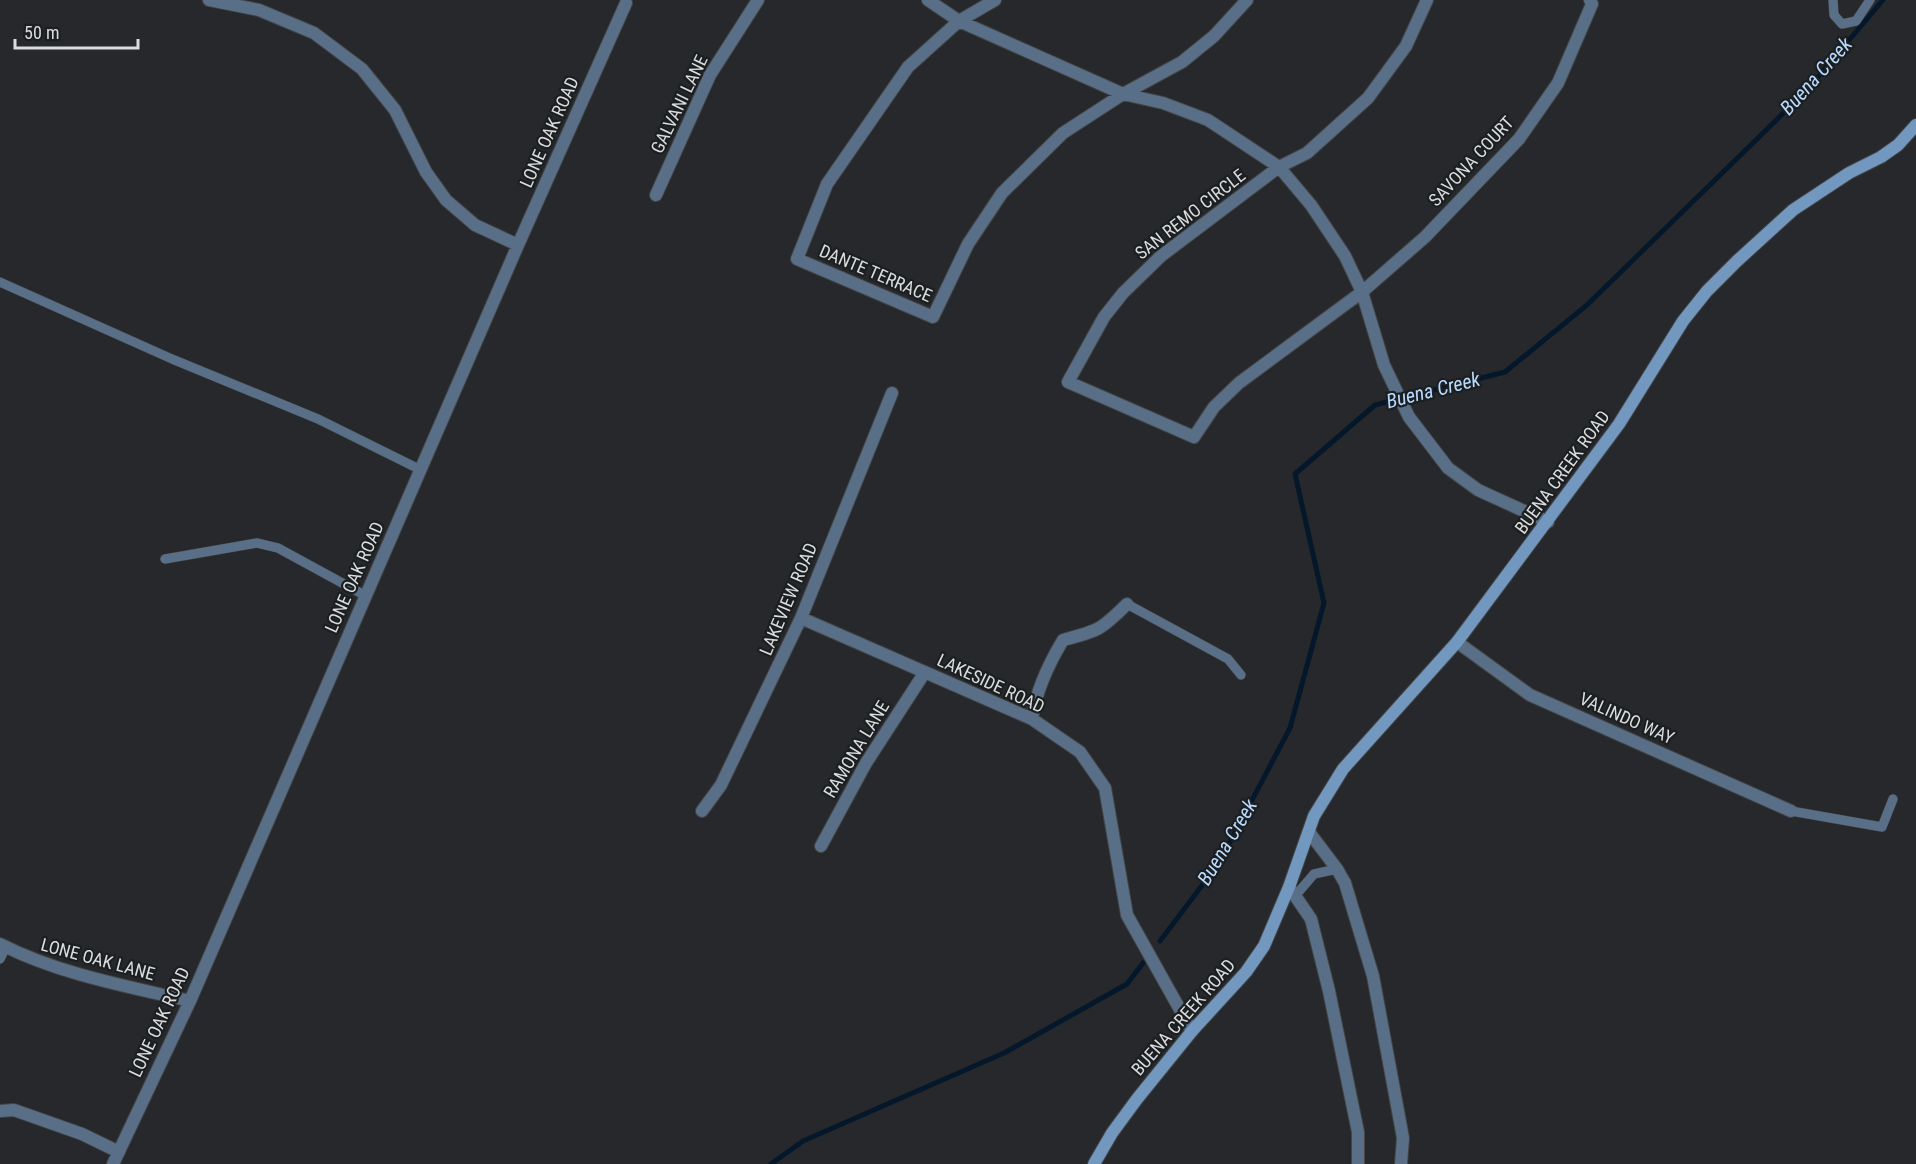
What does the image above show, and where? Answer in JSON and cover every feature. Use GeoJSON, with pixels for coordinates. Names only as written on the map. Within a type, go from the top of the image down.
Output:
{"type":"FeatureCollection","features":[{"type":"Feature","properties":{"kind":"main road","name":"BUENA CREEK ROAD"},"geometry":{"type":"LineString","coordinates":[[1094,1164],[1112,1133],[1137,1099],[1192,1030],[1246,972],[1264,946],[1292,891],[1314,816],[1343,769],[1457,642],[1619,424],[1683,321],[1707,291],[1793,210],[1849,173],[1881,157],[1898,145],[1916,125]]}},
{"type":"Feature","properties":{"kind":"street"},"geometry":{"type":"LineString","coordinates":[[209,0],[259,10],[314,33],[362,69],[396,110],[426,172],[446,200],[476,225],[518,245]]}},
{"type":"Feature","properties":{"kind":"street","name":"GALVANI LANE"},"geometry":{"type":"LineString","coordinates":[[656,195],[710,75],[758,0]]}},
{"type":"Feature","properties":{"kind":"street"},"geometry":{"type":"LineString","coordinates":[[928,0],[959,21],[1123,94],[1163,103],[1208,120],[1279,167],[1311,205],[1345,256],[1362,292],[1384,365],[1408,417],[1448,468],[1478,490],[1548,522]]}},
{"type":"Feature","properties":{"kind":"street"},"geometry":{"type":"LineString","coordinates":[[959,21],[995,0]]}},
{"type":"Feature","properties":{"kind":"street"},"geometry":{"type":"LineString","coordinates":[[1123,94],[1182,62],[1214,36],[1247,0]]}},
{"type":"Feature","properties":{"kind":"street"},"geometry":{"type":"LineString","coordinates":[[1279,167],[1306,153],[1368,98],[1406,46],[1427,0]]}},
{"type":"Feature","properties":{"kind":"street","name":"SAVONA COURT"},"geometry":{"type":"LineString","coordinates":[[1362,292],[1425,237],[1519,139],[1557,82],[1592,4],[1590,0]]}},
{"type":"Feature","properties":{"kind":"street","name":"LONE OAK ROAD"},"geometry":{"type":"LineString","coordinates":[[116,1158],[190,1001],[518,245],[626,3]]}},
{"type":"Feature","properties":{"kind":"street","name":"DANTE TERRACE"},"geometry":{"type":"LineString","coordinates":[[959,21],[908,67],[827,184],[797,259],[933,317],[968,244],[1002,193],[1063,133],[1123,94]]}},
{"type":"Feature","properties":{"kind":"street","name":"SAN REMO CIRCLE"},"geometry":{"type":"LineString","coordinates":[[1279,167],[1161,256],[1123,293],[1104,317],[1068,382],[1194,437],[1215,407],[1239,383],[1362,292]]}},
{"type":"Feature","properties":{"kind":"street","name":"LAKEVIEW ROAD"},"geometry":{"type":"LineString","coordinates":[[702,811],[721,785],[801,618],[892,393]]}},
{"type":"Feature","properties":{"kind":"street"},"geometry":{"type":"LineString","coordinates":[[1032,719],[1035,698],[1048,664],[1063,640],[1093,633],[1106,626],[1127,604]]}},
{"type":"Feature","properties":{"kind":"street","name":"LAKESIDE ROAD"},"geometry":{"type":"LineString","coordinates":[[801,618],[1032,719],[1080,752],[1105,788],[1127,915],[1192,1030]]}},
{"type":"Feature","properties":{"kind":"street","name":"VALINDO WAY"},"geometry":{"type":"LineString","coordinates":[[1457,642],[1530,695],[1791,811]]}},
{"type":"Feature","properties":{"kind":"street","name":"RAMONA LANE"},"geometry":{"type":"LineString","coordinates":[[821,846],[866,763],[926,672]]}},
{"type":"Feature","properties":{"kind":"street"},"geometry":{"type":"LineString","coordinates":[[1309,832],[1345,883],[1373,976],[1403,1138],[1401,1164]]}},
{"type":"Feature","properties":{"kind":"street"},"geometry":{"type":"LineString","coordinates":[[1292,891],[1311,919],[1329,991],[1358,1132],[1358,1164]]}},
{"type":"Feature","properties":{"kind":"street","name":"LONE OAK LANE"},"geometry":{"type":"LineString","coordinates":[[3,945],[28,958],[99,980],[190,1001]]}},
{"type":"Feature","properties":{"kind":"street"},"geometry":{"type":"LineString","coordinates":[[0,1111],[14,1110],[82,1134],[116,1158]]}},
{"type":"Feature","properties":{"kind":"lane"},"geometry":{"type":"LineString","coordinates":[[1833,0],[1834,15],[1842,24],[1856,21],[1870,0]]}},
{"type":"Feature","properties":{"kind":"lane"},"geometry":{"type":"LineString","coordinates":[[0,282],[172,359],[318,419],[421,470]]}},
{"type":"Feature","properties":{"kind":"lane"},"geometry":{"type":"LineString","coordinates":[[165,559],[257,543],[278,548],[366,596]]}},
{"type":"Feature","properties":{"kind":"lane"},"geometry":{"type":"LineString","coordinates":[[1127,604],[1228,659],[1241,675]]}},
{"type":"Feature","properties":{"kind":"lane"},"geometry":{"type":"LineString","coordinates":[[1791,811],[1882,827],[1893,799]]}},
{"type":"Feature","properties":{"kind":"lane"},"geometry":{"type":"LineString","coordinates":[[1292,891],[1314,874],[1337,869]]}},
{"type":"Feature","properties":{"kind":"lane"},"geometry":{"type":"LineString","coordinates":[[0,959],[3,945]]}},
{"type":"Feature","properties":{"kind":"waterway","name":"Buena Creek"},"geometry":{"type":"LineString","coordinates":[[1160,941],[1219,863],[1290,728],[1324,603],[1295,474],[1375,405],[1505,372],[1587,305],[1807,90],[1883,0]]}},
{"type":"Feature","properties":{"kind":"waterway","name":"Buena Creek"},"geometry":{"type":"LineString","coordinates":[[771,1164],[803,1141],[1004,1053],[1127,984],[1143,963]]}}]}
